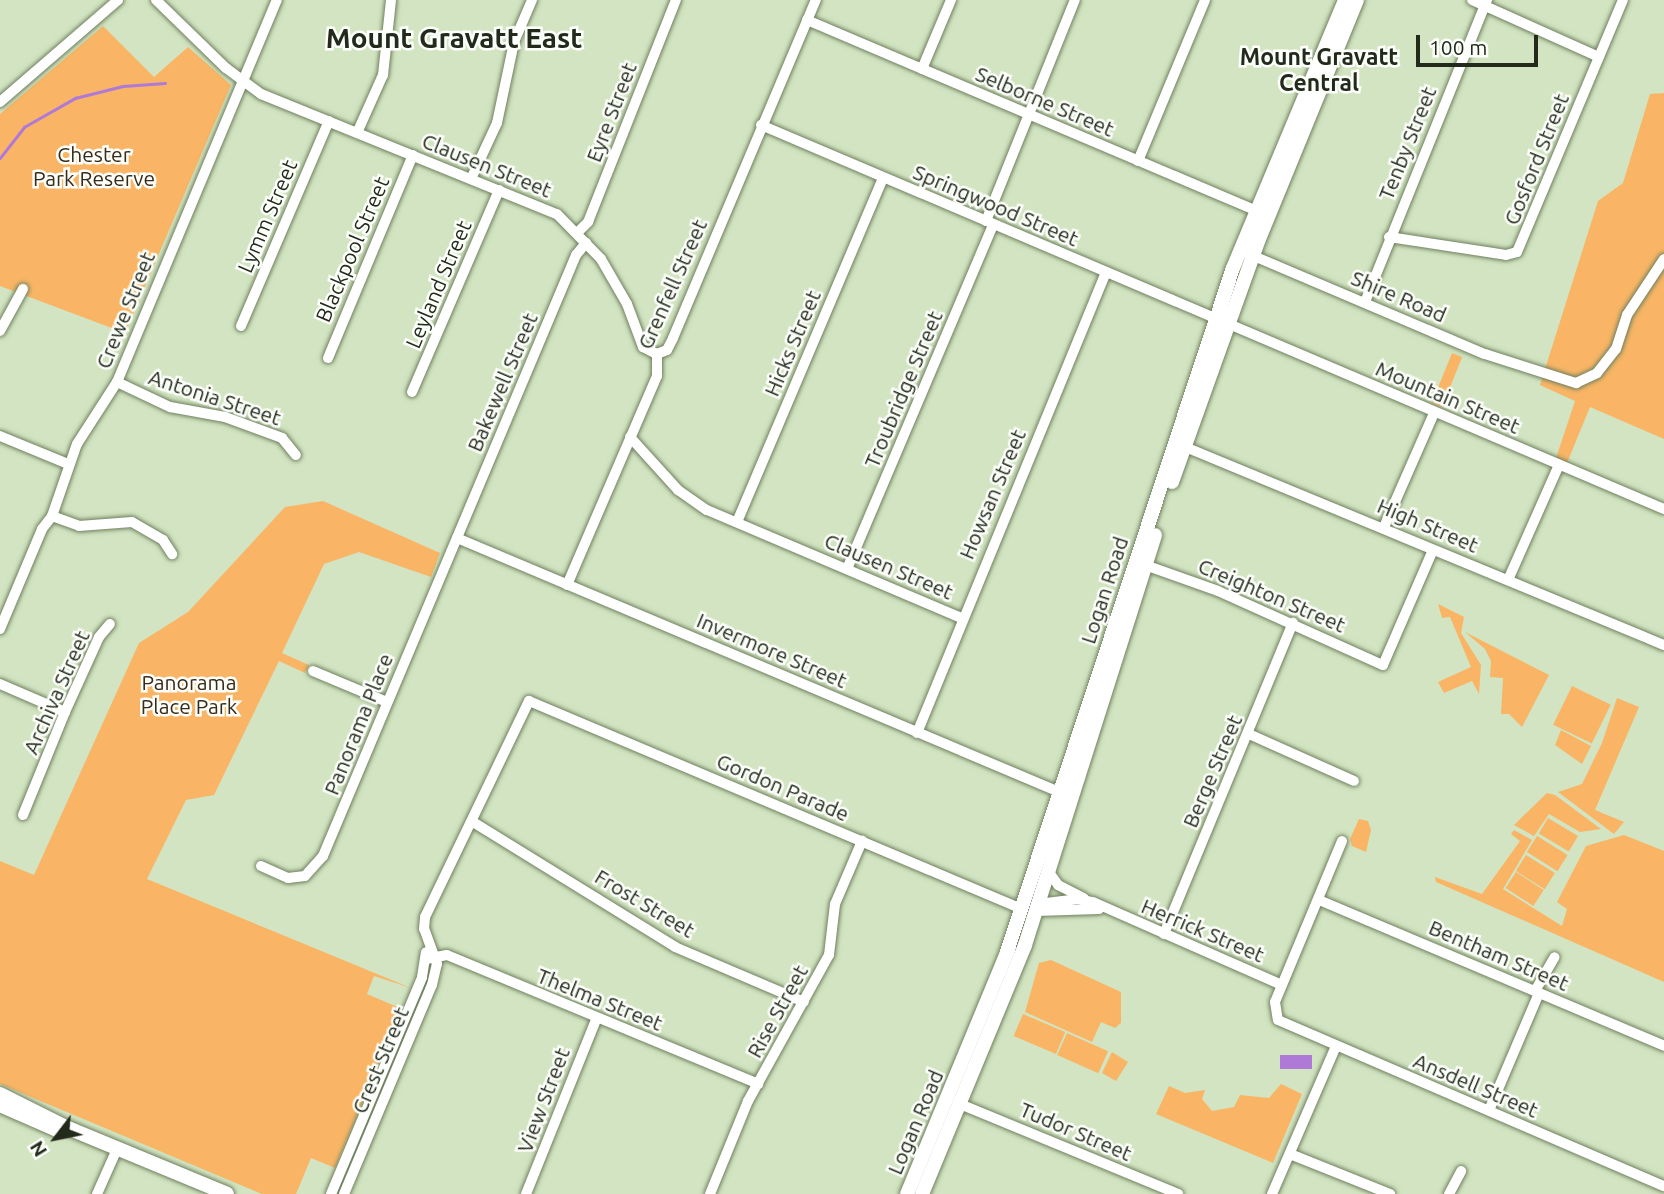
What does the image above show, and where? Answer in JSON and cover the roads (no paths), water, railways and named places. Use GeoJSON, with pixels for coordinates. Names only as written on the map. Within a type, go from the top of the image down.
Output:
{"type":"FeatureCollection","features":[{"type":"Feature","properties":{"kind":"main road","name":"Logan Road"},"geometry":{"type":"LineString","coordinates":[[922,1194],[960,1104],[1032,908],[1065,795],[1179,445],[1246,253],[1345,0]]}},
{"type":"Feature","properties":{"kind":"main road","name":"Logan Road"},"geometry":{"type":"LineString","coordinates":[[1262,213],[1357,0]]}},
{"type":"Feature","properties":{"kind":"main road","name":"Logan Road"},"geometry":{"type":"LineString","coordinates":[[907,1194],[1048,871],[1065,795],[1145,565],[1179,445]]}},
{"type":"Feature","properties":{"kind":"main road"},"geometry":{"type":"LineString","coordinates":[[0,1094],[68,1128],[227,1194]]}},
{"type":"Feature","properties":{"kind":"main road"},"geometry":{"type":"LineString","coordinates":[[0,1105],[55,1129],[68,1128]]}},
{"type":"Feature","properties":{"kind":"street"},"geometry":{"type":"LineString","coordinates":[[0,102],[118,0]]}},
{"type":"Feature","properties":{"kind":"street","name":"Clausen Street"},"geometry":{"type":"LineString","coordinates":[[156,0],[240,81],[357,133],[556,214],[586,243],[620,289],[643,346],[657,354]]}},
{"type":"Feature","properties":{"kind":"street","name":"Crewe Street"},"geometry":{"type":"LineString","coordinates":[[0,629],[52,516],[68,464],[117,382],[240,81],[277,0]]}},
{"type":"Feature","properties":{"kind":"street"},"geometry":{"type":"LineString","coordinates":[[357,133],[383,75],[391,0]]}},
{"type":"Feature","properties":{"kind":"street"},"geometry":{"type":"LineString","coordinates":[[471,178],[497,123],[514,42],[532,0]]}},
{"type":"Feature","properties":{"kind":"street","name":"Eyre Street"},"geometry":{"type":"LineString","coordinates":[[577,233],[588,222],[676,0]]}},
{"type":"Feature","properties":{"kind":"street","name":"Grenfell Street"},"geometry":{"type":"LineString","coordinates":[[567,585],[657,376],[657,354],[667,350],[673,338],[816,0]]}},
{"type":"Feature","properties":{"kind":"street"},"geometry":{"type":"LineString","coordinates":[[922,69],[951,0]]}},
{"type":"Feature","properties":{"kind":"street","name":"Troubridge Street"},"geometry":{"type":"LineString","coordinates":[[847,569],[990,223],[1075,0]]}},
{"type":"Feature","properties":{"kind":"street"},"geometry":{"type":"LineString","coordinates":[[1138,161],[1205,0]]}},
{"type":"Feature","properties":{"kind":"street"},"geometry":{"type":"LineString","coordinates":[[1472,0],[1486,3],[1599,57]]}},
{"type":"Feature","properties":{"kind":"street","name":"Gosford Street"},"geometry":{"type":"LineString","coordinates":[[1390,237],[1506,255],[1517,252],[1623,0]]}},
{"type":"Feature","properties":{"kind":"street","name":"Tenby Street"},"geometry":{"type":"LineString","coordinates":[[1365,302],[1486,3]]}},
{"type":"Feature","properties":{"kind":"street","name":"Selborne Street"},"geometry":{"type":"LineString","coordinates":[[807,20],[1262,213]]}},
{"type":"Feature","properties":{"kind":"street","name":"Lymm Street"},"geometry":{"type":"LineString","coordinates":[[241,326],[329,121]]}},
{"type":"Feature","properties":{"kind":"street","name":"Springwood Street"},"geometry":{"type":"LineString","coordinates":[[761,125],[1223,323]]}},
{"type":"Feature","properties":{"kind":"street","name":"Blackpool Street"},"geometry":{"type":"LineString","coordinates":[[328,358],[413,155]]}},
{"type":"Feature","properties":{"kind":"street","name":"Hicks Street"},"geometry":{"type":"LineString","coordinates":[[737,523],[883,178]]}},
{"type":"Feature","properties":{"kind":"street","name":"Leyland Street"},"geometry":{"type":"LineString","coordinates":[[412,392],[499,190]]}},
{"type":"Feature","properties":{"kind":"street","name":"Bakewell Street"},"geometry":{"type":"LineString","coordinates":[[457,538],[576,255],[586,243]]}},
{"type":"Feature","properties":{"kind":"street","name":"Shire Road"},"geometry":{"type":"LineString","coordinates":[[1246,253],[1544,374],[1576,383],[1597,373],[1616,349],[1627,315],[1664,259]]}},
{"type":"Feature","properties":{"kind":"street","name":"Howsan Street"},"geometry":{"type":"LineString","coordinates":[[917,733],[961,618],[1107,272]]}},
{"type":"Feature","properties":{"kind":"street"},"geometry":{"type":"LineString","coordinates":[[0,331],[23,289]]}},
{"type":"Feature","properties":{"kind":"street","name":"Mountain Street"},"geometry":{"type":"LineString","coordinates":[[1223,323],[1664,509]]}},
{"type":"Feature","properties":{"kind":"street","name":"Antonia Street"},"geometry":{"type":"LineString","coordinates":[[117,382],[170,407],[225,417],[282,438],[296,455]]}},
{"type":"Feature","properties":{"kind":"street"},"geometry":{"type":"LineString","coordinates":[[1384,527],[1434,413]]}},
{"type":"Feature","properties":{"kind":"street"},"geometry":{"type":"LineString","coordinates":[[0,436],[68,464]]}},
{"type":"Feature","properties":{"kind":"street","name":"Clausen Street"},"geometry":{"type":"LineString","coordinates":[[630,437],[678,490],[737,523],[961,618]]}},
{"type":"Feature","properties":{"kind":"street","name":"High Street"},"geometry":{"type":"LineString","coordinates":[[1179,445],[1384,527],[1433,550],[1664,645]]}},
{"type":"Feature","properties":{"kind":"street"},"geometry":{"type":"LineString","coordinates":[[1508,580],[1559,465]]}},
{"type":"Feature","properties":{"kind":"street"},"geometry":{"type":"LineString","coordinates":[[52,516],[79,526],[132,522],[163,540],[172,554]]}},
{"type":"Feature","properties":{"kind":"street","name":"Invermore Street"},"geometry":{"type":"LineString","coordinates":[[457,538],[1065,795]]}},
{"type":"Feature","properties":{"kind":"street","name":"Panorama Place"},"geometry":{"type":"LineString","coordinates":[[261,866],[288,877],[305,876],[316,867],[457,538]]}},
{"type":"Feature","properties":{"kind":"street","name":"Creighton Street"},"geometry":{"type":"LineString","coordinates":[[1145,565],[1293,623],[1383,665],[1433,550]]}},
{"type":"Feature","properties":{"kind":"street","name":"Berge Street"},"geometry":{"type":"LineString","coordinates":[[1164,934],[1293,623]]}},
{"type":"Feature","properties":{"kind":"street","name":"Archiva Street"},"geometry":{"type":"LineString","coordinates":[[23,815],[99,637],[110,624]]}},
{"type":"Feature","properties":{"kind":"street"},"geometry":{"type":"LineString","coordinates":[[313,671],[387,702]]}},
{"type":"Feature","properties":{"kind":"street"},"geometry":{"type":"LineString","coordinates":[[0,684],[65,712]]}},
{"type":"Feature","properties":{"kind":"street","name":"Crest Street"},"geometry":{"type":"LineString","coordinates":[[344,1194],[432,985],[425,917],[529,701]]}},
{"type":"Feature","properties":{"kind":"street","name":"Gordon Parade"},"geometry":{"type":"LineString","coordinates":[[529,701],[862,841],[1032,908]]}},
{"type":"Feature","properties":{"kind":"street"},"geometry":{"type":"LineString","coordinates":[[1249,734],[1354,781]]}},
{"type":"Feature","properties":{"kind":"street","name":"Frost Street"},"geometry":{"type":"LineString","coordinates":[[473,822],[675,947],[804,1002]]}},
{"type":"Feature","properties":{"kind":"street","name":"Rise Street"},"geometry":{"type":"LineString","coordinates":[[710,1194],[758,1084],[829,955],[835,904],[862,841]]}},
{"type":"Feature","properties":{"kind":"street"},"geometry":{"type":"LineString","coordinates":[[1282,985],[1342,841]]}},
{"type":"Feature","properties":{"kind":"street"},"geometry":{"type":"LineString","coordinates":[[1048,871],[1061,887],[1093,902]]}},
{"type":"Feature","properties":{"kind":"street","name":"Herrick Street"},"geometry":{"type":"LineString","coordinates":[[1032,908],[1077,899],[1093,902],[1282,985]]}},
{"type":"Feature","properties":{"kind":"street","name":"Bentham Street"},"geometry":{"type":"LineString","coordinates":[[1319,900],[1664,1046]]}},
{"type":"Feature","properties":{"kind":"street","name":"Herrick Street"},"geometry":{"type":"LineString","coordinates":[[1032,908],[1083,907],[1109,911]]}},
{"type":"Feature","properties":{"kind":"street","name":"Crest Street"},"geometry":{"type":"LineString","coordinates":[[331,1194],[431,957]]}},
{"type":"Feature","properties":{"kind":"street","name":"Thelma Street"},"geometry":{"type":"LineString","coordinates":[[431,957],[462,961],[596,1020],[758,1084]]}},
{"type":"Feature","properties":{"kind":"street"},"geometry":{"type":"LineString","coordinates":[[1490,1108],[1537,992],[1555,957]]}},
{"type":"Feature","properties":{"kind":"street","name":"Ansdell Street"},"geometry":{"type":"LineString","coordinates":[[1282,985],[1275,1016],[1284,1025],[1474,1105],[1490,1108],[1502,1118],[1664,1186]]}},
{"type":"Feature","properties":{"kind":"street","name":"View Street"},"geometry":{"type":"LineString","coordinates":[[526,1194],[596,1020]]}},
{"type":"Feature","properties":{"kind":"street"},"geometry":{"type":"LineString","coordinates":[[1272,1194],[1336,1046]]}},
{"type":"Feature","properties":{"kind":"street","name":"Tudor Street"},"geometry":{"type":"LineString","coordinates":[[960,1104],[1178,1194]]}},
{"type":"Feature","properties":{"kind":"street"},"geometry":{"type":"LineString","coordinates":[[97,1194],[117,1149]]}},
{"type":"Feature","properties":{"kind":"street"},"geometry":{"type":"LineString","coordinates":[[1290,1154],[1390,1194]]}},
{"type":"Feature","properties":{"kind":"street"},"geometry":{"type":"LineString","coordinates":[[1449,1194],[1461,1171]]}},
{"type":"Feature","properties":{"kind":"waterway"},"geometry":{"type":"LineString","coordinates":[[0,158],[24,127],[75,98],[123,86],[165,83]]}},
{"type":"Feature","properties":{"kind":"district","name":"Mount Gravatt East"},"geometry":{"type":"Point","coordinates":[454,38]}},
{"type":"Feature","properties":{"kind":"district","name":"Mount Gravatt Central"},"geometry":{"type":"Point","coordinates":[1319,70]}},
{"type":"Feature","properties":{"kind":"park label","name":"Chester Park Reserve"},"geometry":{"type":"Point","coordinates":[94,166]}},
{"type":"Feature","properties":{"kind":"park label","name":"Panorama Place Park"},"geometry":{"type":"Point","coordinates":[189,694]}}]}
